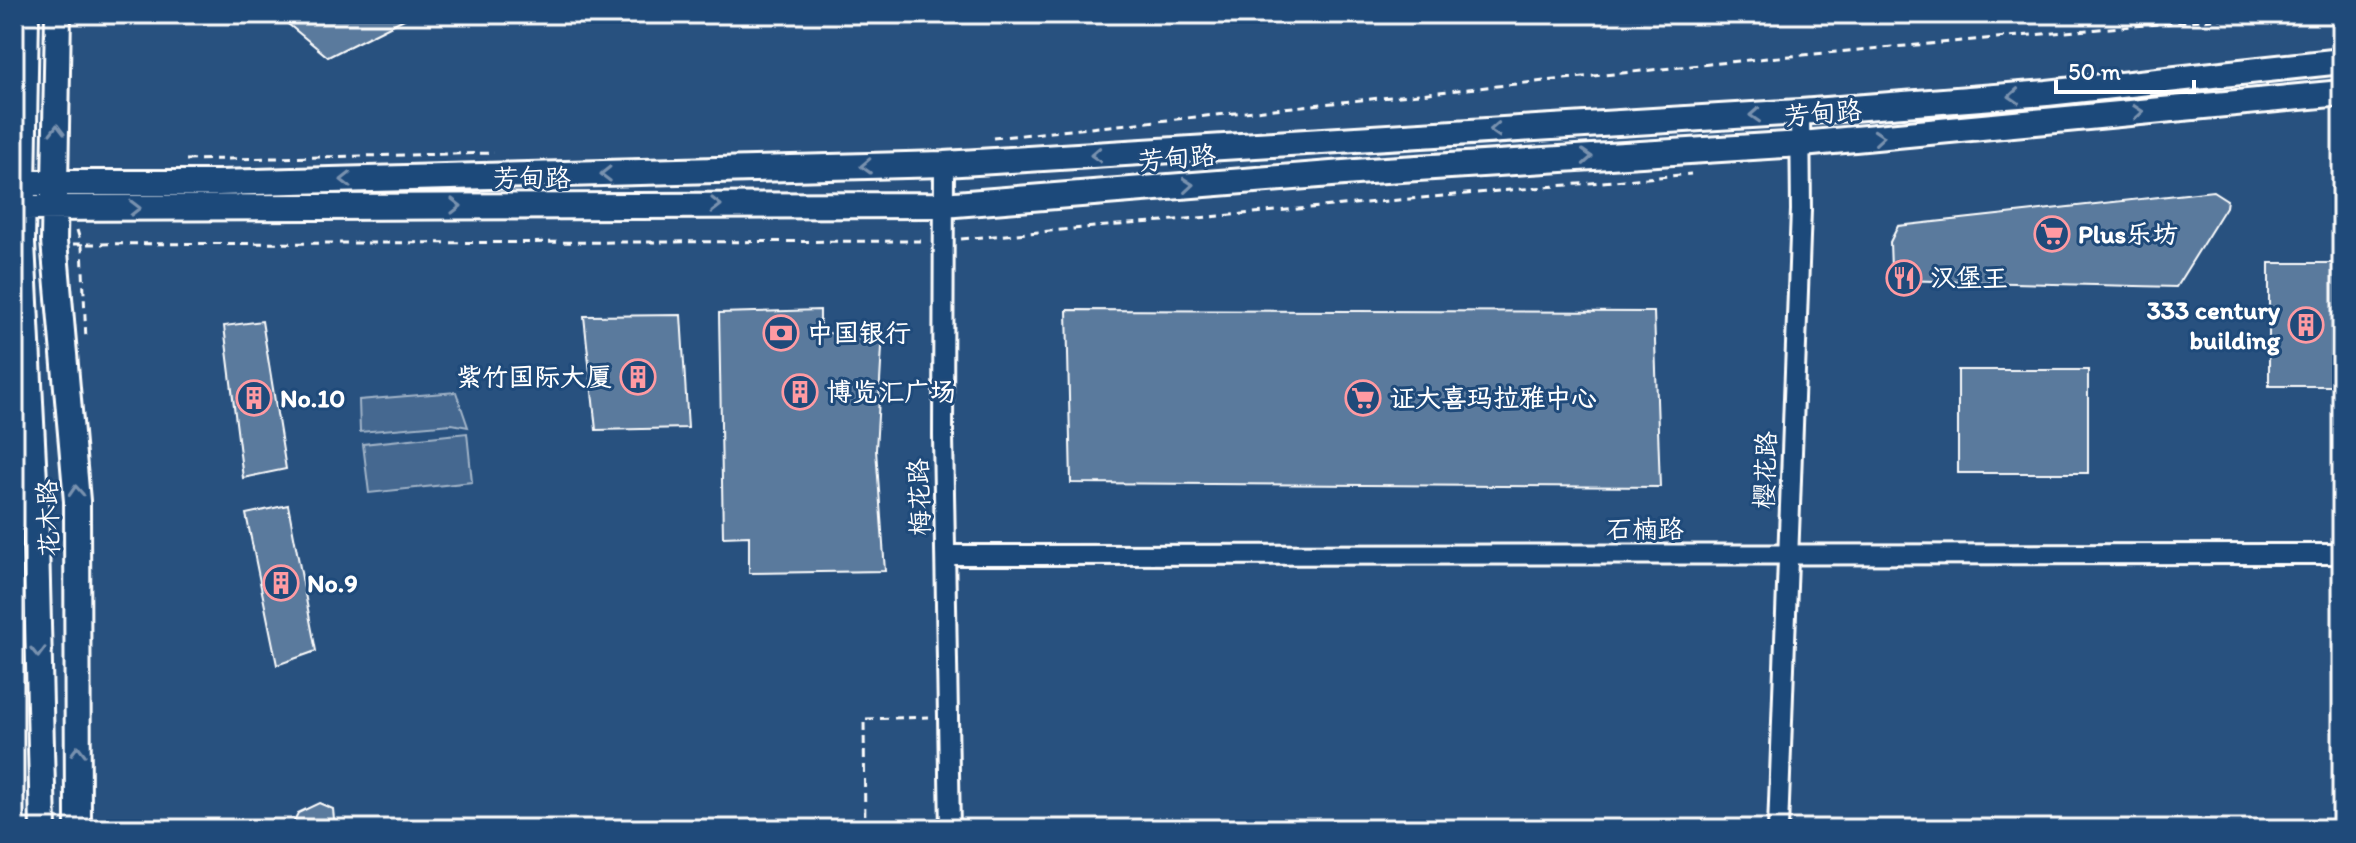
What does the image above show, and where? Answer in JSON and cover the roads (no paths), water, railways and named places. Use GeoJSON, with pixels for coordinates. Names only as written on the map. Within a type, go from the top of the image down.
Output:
{"type":"FeatureCollection","features":[{"type":"Feature","properties":{"kind":"main road","name":"花木路"},"geometry":{"type":"LineString","coordinates":[[26,14],[19,208],[43,829]]}},
{"type":"Feature","properties":{"kind":"main road","name":"花木路"},"geometry":{"type":"LineString","coordinates":[[58,14],[57,208],[54,241],[77,501],[78,829]]}},
{"type":"Feature","properties":{"kind":"main road","name":"芳甸路"},"geometry":{"type":"LineString","coordinates":[[19,183],[218,183],[944,164],[1800,112],[2047,93],[2342,61]]}},
{"type":"Feature","properties":{"kind":"main road","name":"芳甸路"},"geometry":{"type":"LineString","coordinates":[[19,208],[943,205],[1369,171],[1802,144],[2342,93]]}},
{"type":"Feature","properties":{"kind":"street","name":"樱花路"},"geometry":{"type":"LineString","coordinates":[[1778,829],[1802,144],[1800,112]]}},
{"type":"Feature","properties":{"kind":"street","name":"梅花路"},"geometry":{"type":"LineString","coordinates":[[944,164],[950,829]]}},
{"type":"Feature","properties":{"kind":"street","name":"石楠路"},"geometry":{"type":"LineString","coordinates":[[947,555],[2342,554]]}},
{"type":"Feature","properties":{"kind":"place","name":"Plus乐坊"},"geometry":{"type":"Point","coordinates":[2052,234]}},
{"type":"Feature","properties":{"kind":"place","name":"汉堡王"},"geometry":{"type":"Point","coordinates":[1904,278]}},
{"type":"Feature","properties":{"kind":"place","name":"333 century building"},"geometry":{"type":"Point","coordinates":[2306,325]}},
{"type":"Feature","properties":{"kind":"place","name":"中国银行"},"geometry":{"type":"Point","coordinates":[781,333]}},
{"type":"Feature","properties":{"kind":"place","name":"紫竹国际大厦"},"geometry":{"type":"Point","coordinates":[638,377]}},
{"type":"Feature","properties":{"kind":"place","name":"博览汇广场"},"geometry":{"type":"Point","coordinates":[800,392]}},
{"type":"Feature","properties":{"kind":"place","name":"No.10"},"geometry":{"type":"Point","coordinates":[254,398]}},
{"type":"Feature","properties":{"kind":"place","name":"证大喜玛拉雅中心"},"geometry":{"type":"Point","coordinates":[1363,398]}},
{"type":"Feature","properties":{"kind":"place","name":"No.9"},"geometry":{"type":"Point","coordinates":[281,583]}}]}
